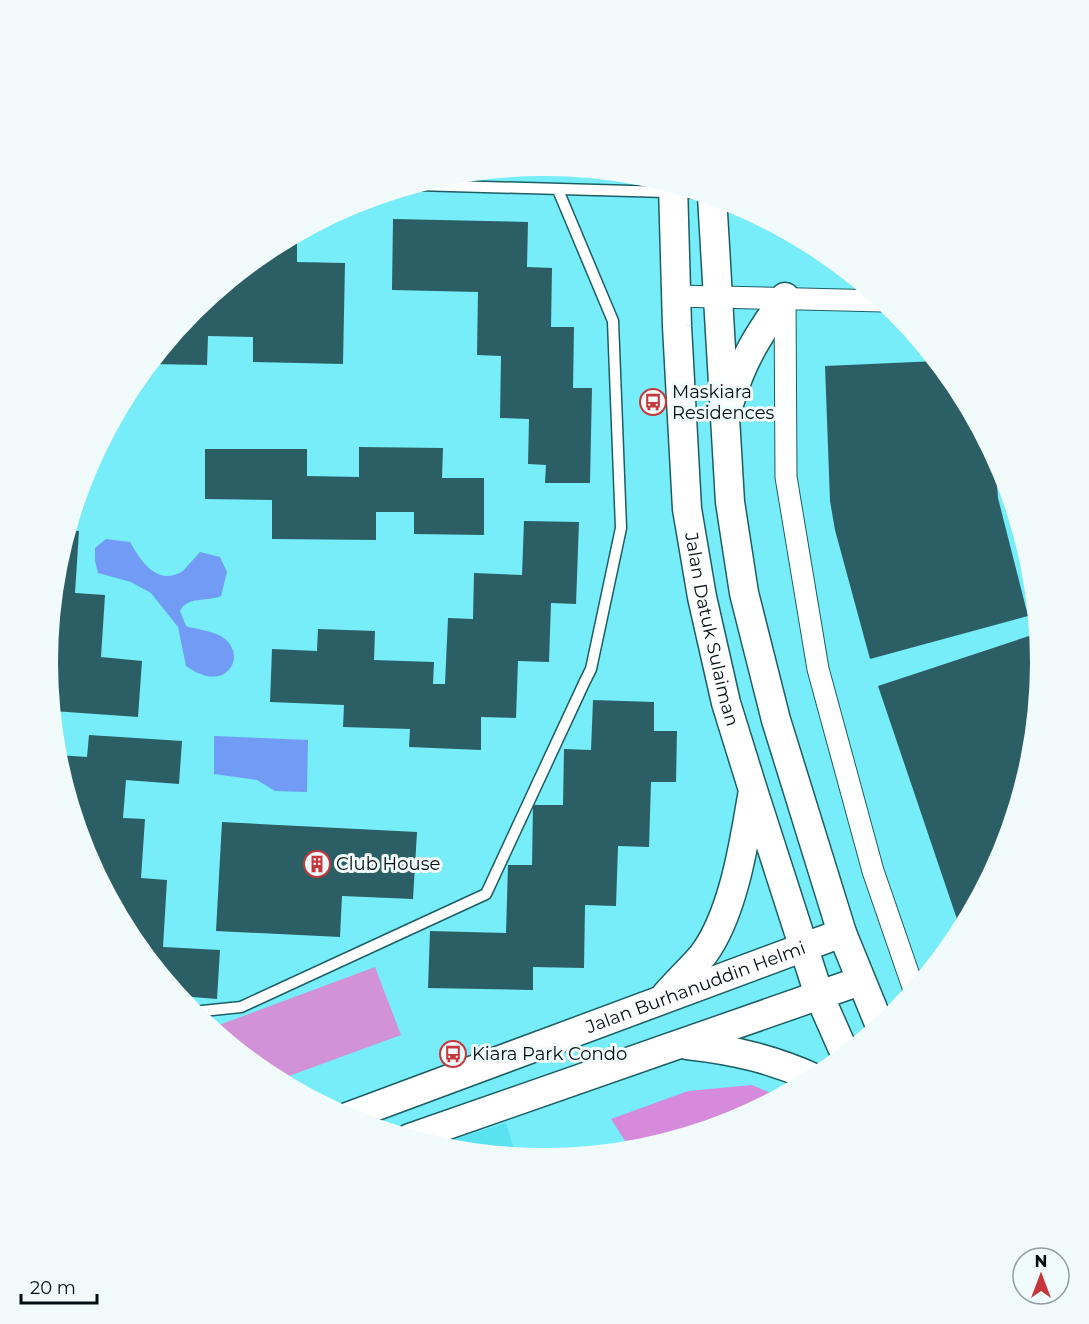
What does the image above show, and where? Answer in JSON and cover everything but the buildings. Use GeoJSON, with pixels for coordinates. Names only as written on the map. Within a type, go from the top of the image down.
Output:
{"type":"FeatureCollection","features":[{"type":"Feature","properties":{"kind":"main road","name":"Jalan Datuk Sulaiman"},"geometry":{"type":"LineString","coordinates":[[683,197],[676,296],[687,509],[702,597],[726,703],[753,790],[819,995],[842,1047]]}},
{"type":"Feature","properties":{"kind":"main road","name":"Jalan Datuk Sulaiman"},"geometry":{"type":"LineString","coordinates":[[713,206],[730,502],[744,593],[776,720],[842,933],[876,1017]]}},
{"type":"Feature","properties":{"kind":"main road"},"geometry":{"type":"LineString","coordinates":[[725,418],[741,366],[755,340],[785,297]]}},
{"type":"Feature","properties":{"kind":"main road"},"geometry":{"type":"LineString","coordinates":[[661,1000],[704,953],[728,905],[741,860],[753,790]]}},
{"type":"Feature","properties":{"kind":"main road","name":"Jalan Burhanuddin Helmi"},"geometry":{"type":"LineString","coordinates":[[361,1112],[842,933]]}},
{"type":"Feature","properties":{"kind":"main road"},"geometry":{"type":"LineString","coordinates":[[425,1133],[860,981]]}},
{"type":"Feature","properties":{"kind":"main road"},"geometry":{"type":"LineString","coordinates":[[679,1044],[734,1050],[781,1063],[804,1073]]}},
{"type":"Feature","properties":{"kind":"street"},"geometry":{"type":"LineString","coordinates":[[676,296],[868,300]]}},
{"type":"Feature","properties":{"kind":"street"},"geometry":{"type":"LineString","coordinates":[[785,297],[786,477],[818,669],[873,871],[911,981]]}},
{"type":"Feature","properties":{"kind":"lane"},"geometry":{"type":"LineString","coordinates":[[446,186],[558,190],[658,190]]}},
{"type":"Feature","properties":{"kind":"lane"},"geometry":{"type":"LineString","coordinates":[[206,1011],[241,1007],[486,894],[591,669],[621,528],[613,321],[558,190]]}},
{"type":"Feature","properties":{"kind":"shaded area"},"geometry":{"type":"Polygon","coordinates":[[[106,539],[130,542],[139,557],[151,570],[165,576],[183,571],[200,552],[220,557],[227,572],[221,596],[192,601],[183,606],[180,611],[186,626],[217,634],[225,639],[234,655],[229,670],[222,675],[212,677],[200,674],[186,666],[178,627],[151,593],[131,582],[98,573],[95,548],[106,539]]]}},
{"type":"Feature","properties":{"kind":"shaded area"},"geometry":{"type":"Polygon","coordinates":[[[214,736],[308,740],[307,792],[275,791],[257,780],[214,774],[214,736]]]}},
{"type":"Feature","properties":{"kind":"shaded area"},"geometry":{"type":"Polygon","coordinates":[[[375,967],[401,1035],[290,1076],[249,1048],[221,1024],[375,967]]]}},
{"type":"Feature","properties":{"kind":"shaded area"},"geometry":{"type":"Polygon","coordinates":[[[752,1085],[770,1093],[701,1122],[639,1139],[625,1141],[611,1119],[688,1091],[752,1085]]]}},
{"type":"Feature","properties":{"kind":"shaded area"},"geometry":{"type":"Polygon","coordinates":[[[506,1123],[513,1147],[481,1144],[453,1140],[506,1123]]]}},
{"type":"Feature","properties":{"kind":"place","name":"Maskiara Residences"},"geometry":{"type":"Point","coordinates":[653,402]}},
{"type":"Feature","properties":{"kind":"place","name":"Club House"},"geometry":{"type":"Point","coordinates":[317,864]}},
{"type":"Feature","properties":{"kind":"place","name":"Kiara Park Condo"},"geometry":{"type":"Point","coordinates":[453,1054]}}]}
